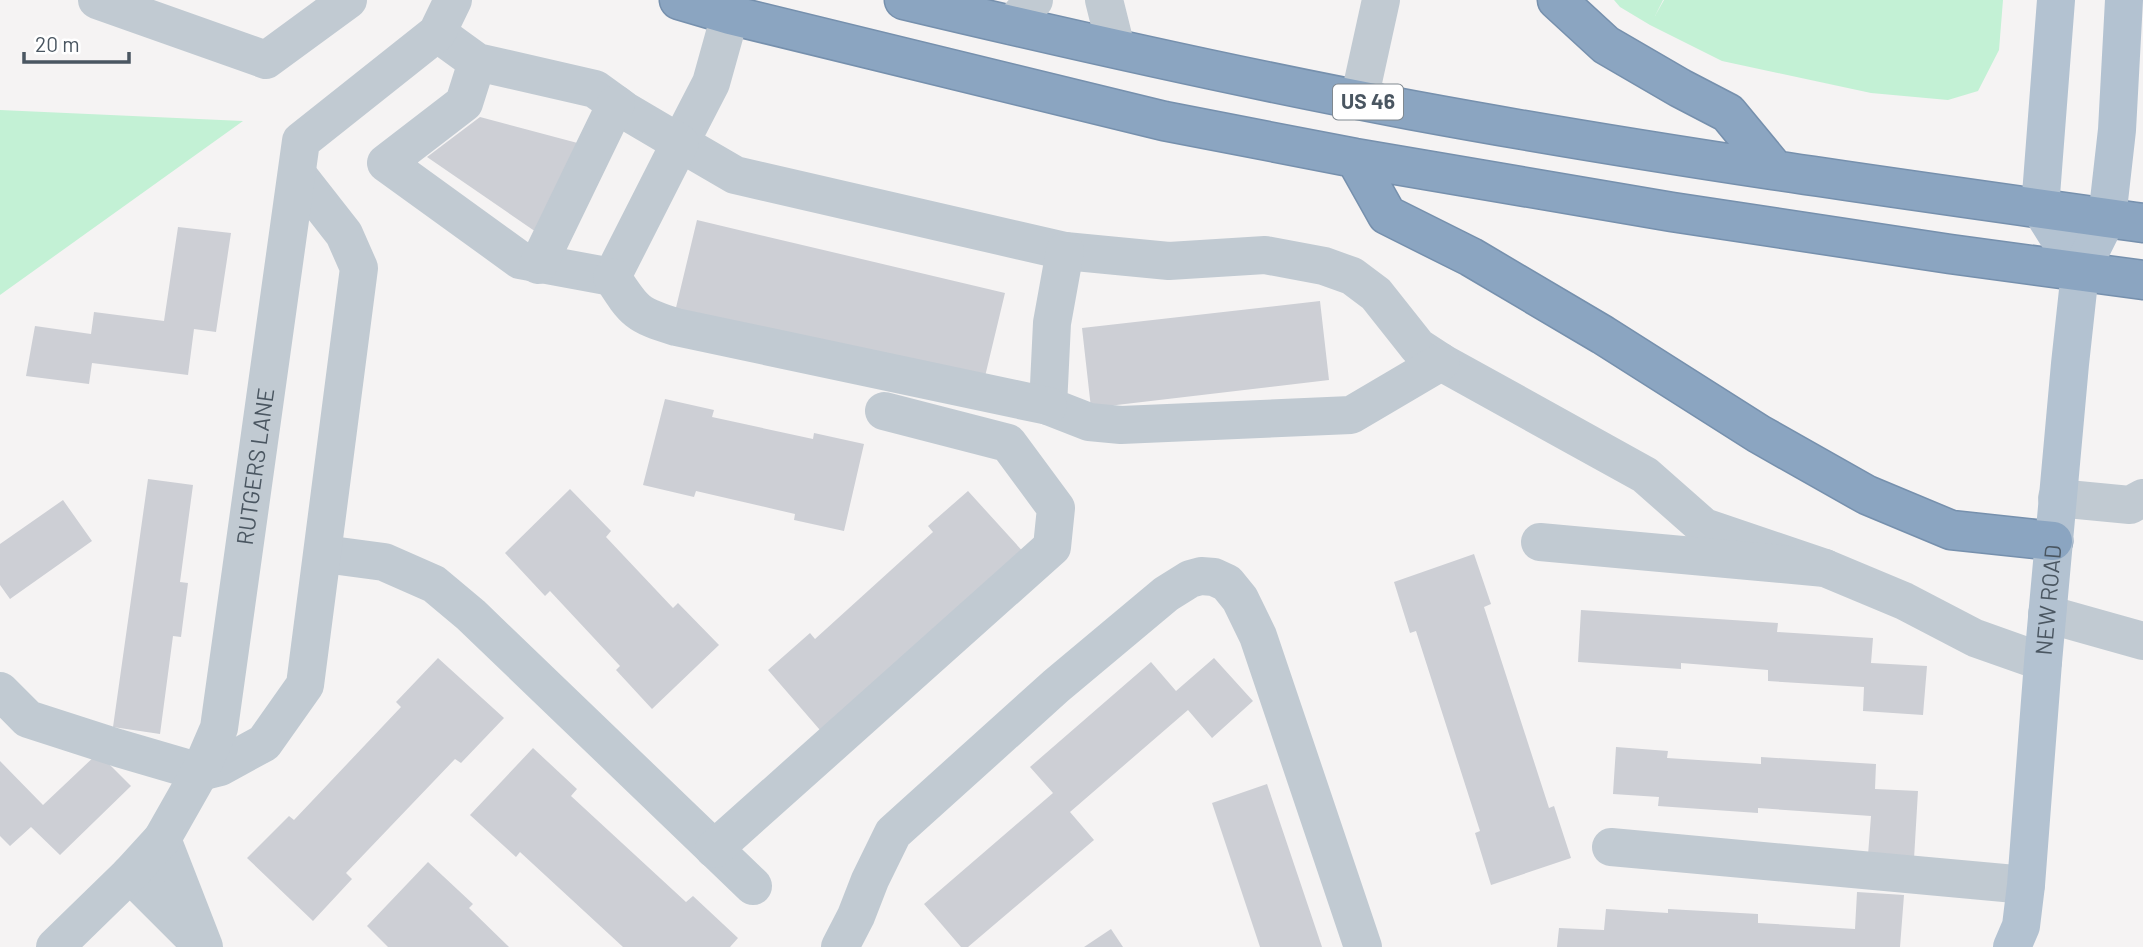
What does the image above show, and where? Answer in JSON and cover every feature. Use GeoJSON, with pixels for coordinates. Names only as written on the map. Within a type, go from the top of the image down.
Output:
{"type":"FeatureCollection","features":[{"type":"Feature","properties":{"kind":"highway","name":"US 46"},"geometry":{"type":"LineString","coordinates":[[679,0],[730,15],[1164,121],[1355,158],[1685,214],[2143,280]]}},
{"type":"Feature","properties":{"kind":"highway","name":"US 46"},"geometry":{"type":"LineString","coordinates":[[904,0],[1023,12],[1116,48],[1359,100],[1775,170],[2125,221]]}},
{"type":"Feature","properties":{"kind":"highway"},"geometry":{"type":"LineString","coordinates":[[1558,0],[1606,45],[1728,113],[1775,170]]}},
{"type":"Feature","properties":{"kind":"highway"},"geometry":{"type":"LineString","coordinates":[[1355,158],[1387,215],[1471,257],[1603,335],[1759,435],[1867,495],[1951,530],[2053,541]]}},
{"type":"Feature","properties":{"kind":"main road"},"geometry":{"type":"LineString","coordinates":[[2056,0],[2040,208],[2080,272]]}},
{"type":"Feature","properties":{"kind":"main road","name":"NEW ROAD"},"geometry":{"type":"LineString","coordinates":[[2020,940],[2053,541],[2080,272],[2125,221],[2117,130],[2124,0]]}},
{"type":"Feature","properties":{"kind":"street"},"geometry":{"type":"LineString","coordinates":[[97,0],[265,60],[348,0]]}},
{"type":"Feature","properties":{"kind":"street"},"geometry":{"type":"LineString","coordinates":[[1104,0],[1116,48]]}},
{"type":"Feature","properties":{"kind":"street"},"geometry":{"type":"LineString","coordinates":[[1359,100],[1381,0]]}},
{"type":"Feature","properties":{"kind":"street"},"geometry":{"type":"LineString","coordinates":[[612,277],[711,83],[730,15]]}},
{"type":"Feature","properties":{"kind":"street"},"geometry":{"type":"LineString","coordinates":[[445,17],[477,62],[595,89],[736,175],[1065,251],[1169,261],[1265,256],[1324,266],[1352,276],[1376,294],[1418,347],[1645,475],[1704,527],[1825,568],[1904,601],[1975,638],[2043,662]]}},
{"type":"Feature","properties":{"kind":"street","name":"RUTGERS LANE"},"geometry":{"type":"LineString","coordinates":[[55,947],[162,839],[200,772],[219,729],[302,141],[445,17]]}},
{"type":"Feature","properties":{"kind":"street"},"geometry":{"type":"LineString","coordinates":[[477,62],[464,103],[386,163],[520,261],[612,277],[631,307],[650,319],[676,327],[1048,407],[1089,422],[1121,425],[1351,415],[1441,362]]}},
{"type":"Feature","properties":{"kind":"street"},"geometry":{"type":"LineString","coordinates":[[538,265],[616,104]]}},
{"type":"Feature","properties":{"kind":"street"},"geometry":{"type":"LineString","coordinates":[[0,691],[28,719],[200,772],[219,767],[264,743],[305,685],[359,268],[344,234],[297,174]]}},
{"type":"Feature","properties":{"kind":"street"},"geometry":{"type":"LineString","coordinates":[[1048,407],[1052,323],[1065,251]]}},
{"type":"Feature","properties":{"kind":"street"},"geometry":{"type":"LineString","coordinates":[[714,849],[1052,547],[1056,508],[1008,443],[884,411]]}},
{"type":"Feature","properties":{"kind":"street"},"geometry":{"type":"LineString","coordinates":[[2057,498],[2130,506],[2143,498]]}},
{"type":"Feature","properties":{"kind":"street"},"geometry":{"type":"LineString","coordinates":[[1540,542],[1825,568]]}},
{"type":"Feature","properties":{"kind":"street"},"geometry":{"type":"LineString","coordinates":[[324,554],[383,562],[434,584],[471,615],[753,886]]}},
{"type":"Feature","properties":{"kind":"street"},"geometry":{"type":"LineString","coordinates":[[840,947],[893,833],[1056,686],[1166,594],[1190,579],[1201,576],[1214,577],[1227,583],[1240,599],[1258,636],[1363,947]]}},
{"type":"Feature","properties":{"kind":"street"},"geometry":{"type":"LineString","coordinates":[[2047,614],[2143,641]]}},
{"type":"Feature","properties":{"kind":"street"},"geometry":{"type":"LineString","coordinates":[[162,839],[204,947]]}},
{"type":"Feature","properties":{"kind":"street"},"geometry":{"type":"LineString","coordinates":[[1611,847],[2026,885]]}},
{"type":"Feature","properties":{"kind":"street"},"geometry":{"type":"LineString","coordinates":[[130,874],[204,947]]}},
{"type":"Feature","properties":{"kind":"green space"},"geometry":{"type":"Polygon","coordinates":[[[1614,0],[1663,0],[1655,16],[1664,0],[2003,0],[1999,50],[1978,91],[1948,100],[1871,93],[1722,61],[1650,25],[1620,7],[1614,0]]]}},
{"type":"Feature","properties":{"kind":"green space"},"geometry":{"type":"Polygon","coordinates":[[[0,110],[243,121],[0,295],[0,110]]]}},
{"type":"Feature","properties":{"kind":"building"},"geometry":{"type":"Polygon","coordinates":[[[480,117],[585,145],[539,234],[427,157],[480,117]]]}},
{"type":"Feature","properties":{"kind":"building"},"geometry":{"type":"Polygon","coordinates":[[[697,220],[1005,293],[982,389],[674,316],[697,220]]]}},
{"type":"Feature","properties":{"kind":"building"},"geometry":{"type":"Polygon","coordinates":[[[178,227],[231,233],[216,332],[194,329],[188,375],[92,363],[89,384],[26,376],[35,326],[91,334],[94,312],[164,321],[178,227]]]}},
{"type":"Feature","properties":{"kind":"building"},"geometry":{"type":"Polygon","coordinates":[[[1320,301],[1329,380],[1091,408],[1082,328],[1320,301]]]}},
{"type":"Feature","properties":{"kind":"building"},"geometry":{"type":"Polygon","coordinates":[[[665,399],[714,410],[712,417],[813,439],[814,433],[864,444],[844,531],[794,520],[795,514],[696,491],[694,497],[643,485],[665,399]]]}},
{"type":"Feature","properties":{"kind":"building"},"geometry":{"type":"Polygon","coordinates":[[[148,479],[193,485],[180,582],[188,583],[181,637],[173,636],[160,734],[113,727],[148,479]]]}},
{"type":"Feature","properties":{"kind":"building"},"geometry":{"type":"Polygon","coordinates":[[[570,489],[611,531],[606,537],[673,608],[678,603],[719,645],[652,709],[616,670],[620,666],[550,591],[545,596],[505,553],[570,489]]]}},
{"type":"Feature","properties":{"kind":"building"},"geometry":{"type":"Polygon","coordinates":[[[968,491],[1027,556],[826,737],[768,670],[810,633],[815,639],[933,532],[928,526],[968,491]]]}},
{"type":"Feature","properties":{"kind":"building"},"geometry":{"type":"Polygon","coordinates":[[[63,500],[92,541],[10,599],[0,585],[0,544],[63,500]]]}},
{"type":"Feature","properties":{"kind":"building"},"geometry":{"type":"Polygon","coordinates":[[[1474,554],[1491,604],[1484,607],[1549,808],[1554,806],[1571,858],[1491,885],[1475,833],[1480,831],[1416,631],[1410,633],[1394,582],[1474,554]]]}},
{"type":"Feature","properties":{"kind":"building"},"geometry":{"type":"Polygon","coordinates":[[[1581,610],[1778,623],[1777,632],[1873,638],[1871,663],[1927,666],[1923,715],[1863,711],[1864,687],[1768,681],[1768,670],[1681,663],[1681,669],[1578,662],[1581,610]]]}},
{"type":"Feature","properties":{"kind":"building"},"geometry":{"type":"Polygon","coordinates":[[[438,658],[504,718],[461,763],[455,759],[346,873],[352,879],[313,921],[247,858],[289,816],[294,820],[401,707],[396,702],[438,658]]]}},
{"type":"Feature","properties":{"kind":"building"},"geometry":{"type":"Polygon","coordinates":[[[1214,658],[1253,701],[1212,738],[1188,710],[1070,812],[1094,840],[968,947],[961,947],[924,904],[1053,793],[1030,767],[1151,662],[1176,691],[1214,658]]]}},
{"type":"Feature","properties":{"kind":"building"},"geometry":{"type":"Polygon","coordinates":[[[1616,747],[1668,751],[1667,758],[1761,764],[1761,757],[1876,764],[1875,789],[1918,791],[1914,859],[1868,855],[1871,816],[1758,808],[1758,813],[1658,806],[1659,797],[1613,794],[1616,747]]]}},
{"type":"Feature","properties":{"kind":"building"},"geometry":{"type":"Polygon","coordinates":[[[533,748],[577,789],[571,796],[686,902],[693,896],[738,938],[730,947],[623,947],[520,852],[516,857],[470,815],[533,748]]]}},
{"type":"Feature","properties":{"kind":"building"},"geometry":{"type":"Polygon","coordinates":[[[98,753],[131,786],[60,855],[31,827],[10,846],[0,836],[0,761],[43,805],[98,753]]]}},
{"type":"Feature","properties":{"kind":"building"},"geometry":{"type":"Polygon","coordinates":[[[1267,784],[1322,947],[1260,947],[1212,803],[1267,784]]]}},
{"type":"Feature","properties":{"kind":"building"},"geometry":{"type":"Polygon","coordinates":[[[428,862],[473,904],[469,908],[509,947],[388,947],[367,926],[428,862]]]}},
{"type":"Feature","properties":{"kind":"building"},"geometry":{"type":"Polygon","coordinates":[[[1857,892],[1904,895],[1900,947],[1557,947],[1559,928],[1604,930],[1606,909],[1758,914],[1758,923],[1855,929],[1857,892]]]}},
{"type":"Feature","properties":{"kind":"building"},"geometry":{"type":"Polygon","coordinates":[[[1111,929],[1123,947],[1084,947],[1111,929]]]}}]}
